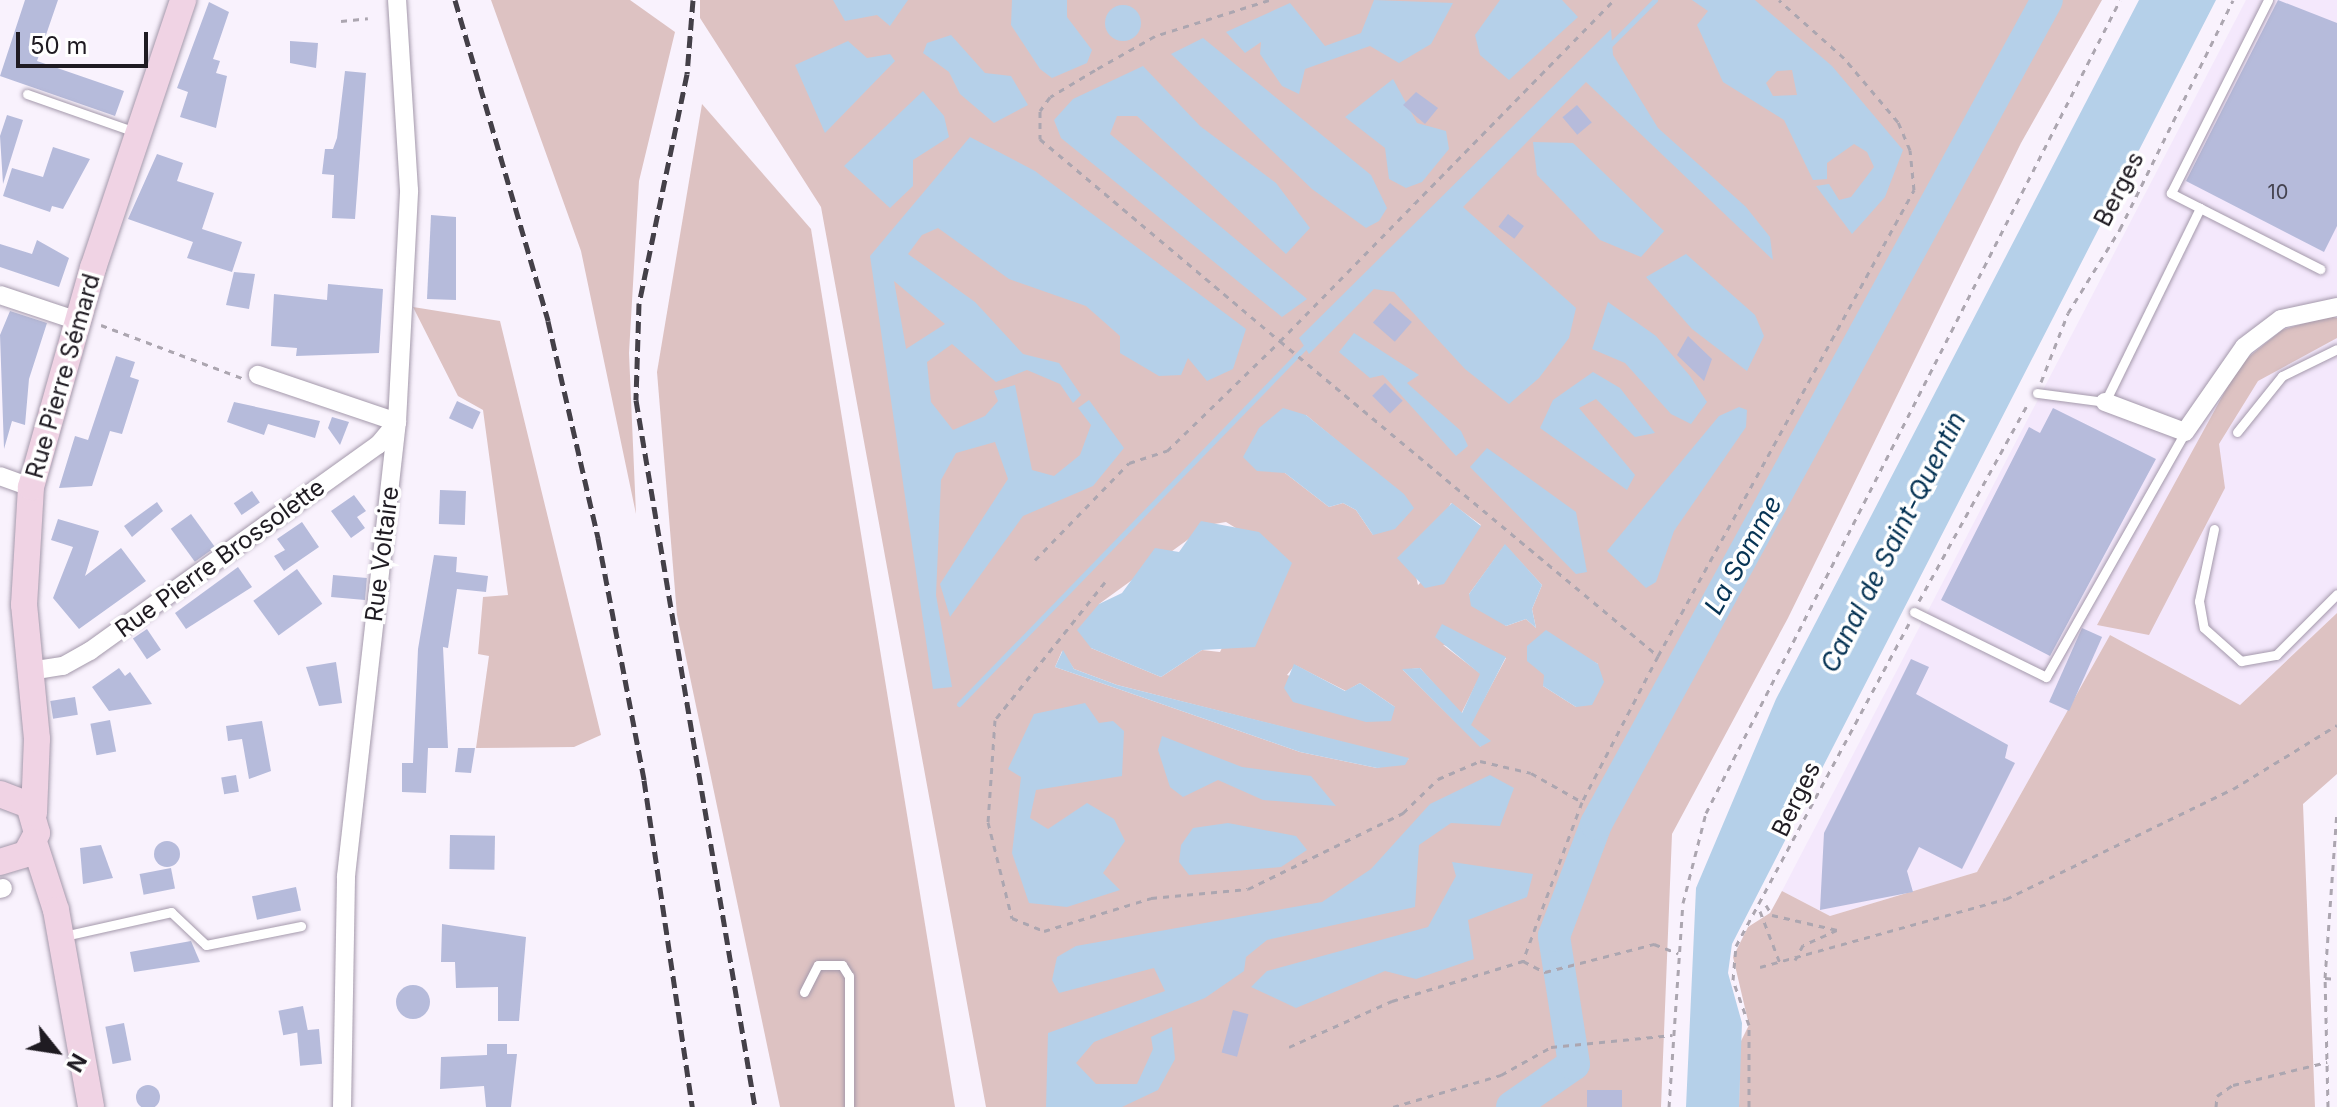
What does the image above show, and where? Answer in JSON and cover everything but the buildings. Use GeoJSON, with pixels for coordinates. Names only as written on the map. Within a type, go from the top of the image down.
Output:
{"type":"FeatureCollection","features":[{"type":"Feature","properties":{"kind":"main road","name":"Rue Pierre Sémard"},"geometry":{"type":"LineString","coordinates":[[34,842],[37,765],[24,605],[31,487],[78,321],[183,0]]}},
{"type":"Feature","properties":{"kind":"main road"},"geometry":{"type":"LineString","coordinates":[[34,813],[2,794],[37,765]]}},
{"type":"Feature","properties":{"kind":"main road"},"geometry":{"type":"LineString","coordinates":[[49,886],[6,862],[34,842],[49,886],[61,937],[91,1107]]}},
{"type":"Feature","properties":{"kind":"street","name":"Rue Voltaire"},"geometry":{"type":"LineString","coordinates":[[342,1107],[346,876],[397,422],[409,190],[397,0]]}},
{"type":"Feature","properties":{"kind":"street"},"geometry":{"type":"LineString","coordinates":[[0,295],[78,321]]}},
{"type":"Feature","properties":{"kind":"street"},"geometry":{"type":"LineString","coordinates":[[2105,402],[2185,432],[2244,347],[2281,319],[2337,307]]}},
{"type":"Feature","properties":{"kind":"street"},"geometry":{"type":"LineString","coordinates":[[258,375],[397,422]]}},
{"type":"Feature","properties":{"kind":"street","name":"Rue Pierre Brossolette"},"geometry":{"type":"LineString","coordinates":[[30,671],[63,666],[90,651],[378,445],[397,422]]}},
{"type":"Feature","properties":{"kind":"street"},"geometry":{"type":"LineString","coordinates":[[0,476],[31,487]]}},
{"type":"Feature","properties":{"kind":"lane"},"geometry":{"type":"LineString","coordinates":[[2268,0],[2171,193],[2320,269]]}},
{"type":"Feature","properties":{"kind":"lane"},"geometry":{"type":"LineString","coordinates":[[27,94],[138,133]]}},
{"type":"Feature","properties":{"kind":"lane"},"geometry":{"type":"LineString","coordinates":[[2037,393],[2105,402],[2200,208]]}},
{"type":"Feature","properties":{"kind":"lane"},"geometry":{"type":"LineString","coordinates":[[2237,432],[2282,376],[2337,349]]}},
{"type":"Feature","properties":{"kind":"lane"},"geometry":{"type":"LineString","coordinates":[[1914,612],[2046,677],[2185,432]]}},
{"type":"Feature","properties":{"kind":"lane"},"geometry":{"type":"LineString","coordinates":[[2214,529],[2199,601],[2204,628],[2219,649],[2241,661],[2276,655],[2337,594]]}},
{"type":"Feature","properties":{"kind":"lane"},"geometry":{"type":"LineString","coordinates":[[61,937],[171,912],[206,945],[301,926]]}},
{"type":"Feature","properties":{"kind":"lane"},"geometry":{"type":"LineString","coordinates":[[804,992],[818,965],[842,965],[849,976],[849,1107]]}},
{"type":"Feature","properties":{"kind":"path"},"geometry":{"type":"LineString","coordinates":[[1269,0],[1155,36],[1050,97],[1040,111],[1040,139],[1658,656]]}},
{"type":"Feature","properties":{"kind":"path"},"geometry":{"type":"LineString","coordinates":[[1035,560],[1129,463],[1167,451],[1280,341],[1614,0]]}},
{"type":"Feature","properties":{"kind":"path"},"geometry":{"type":"LineString","coordinates":[[1523,961],[1582,802],[1658,656],[1914,190],[1910,150],[1898,122],[1844,58],[1779,0]]}},
{"type":"Feature","properties":{"kind":"path"},"geometry":{"type":"LineString","coordinates":[[1669,1107],[1678,953],[1689,868],[1713,795],[2120,0]]}},
{"type":"Feature","properties":{"kind":"path","name":"Berges"},"geometry":{"type":"LineString","coordinates":[[1749,1107],[1749,1025],[1732,967],[1736,946],[1766,901],[1863,702],[1914,612],[2007,432],[2037,393],[2068,313],[2120,229],[2233,0]]}},
{"type":"Feature","properties":{"kind":"path"},"geometry":{"type":"LineString","coordinates":[[341,21],[368,18]]}},
{"type":"Feature","properties":{"kind":"path"},"geometry":{"type":"LineString","coordinates":[[78,321],[240,378],[258,375]]}},
{"type":"Feature","properties":{"kind":"path"},"geometry":{"type":"LineString","coordinates":[[1105,582],[995,720],[988,822],[1012,918],[1044,931],[1151,898],[1248,889],[1403,813],[1438,779],[1480,761],[1531,773],[1582,802]]}},
{"type":"Feature","properties":{"kind":"path"},"geometry":{"type":"LineString","coordinates":[[1760,967],[1795,960],[2006,899],[2233,789],[2337,725]]}},
{"type":"Feature","properties":{"kind":"path"},"geometry":{"type":"LineString","coordinates":[[2328,1107],[2325,978],[2337,812]]}},
{"type":"Feature","properties":{"kind":"path"},"geometry":{"type":"LineString","coordinates":[[1766,901],[1772,915],[1837,930],[1803,945],[1795,960]]}},
{"type":"Feature","properties":{"kind":"path"},"geometry":{"type":"LineString","coordinates":[[1760,911],[1780,963]]}},
{"type":"Feature","properties":{"kind":"path"},"geometry":{"type":"LineString","coordinates":[[1289,1047],[1392,1001],[1523,961],[1545,972],[1654,944],[1678,953]]}},
{"type":"Feature","properties":{"kind":"path"},"geometry":{"type":"LineString","coordinates":[[2325,978],[2337,979]]}},
{"type":"Feature","properties":{"kind":"path"},"geometry":{"type":"LineString","coordinates":[[1393,1107],[1501,1075],[1560,1046],[1582,1041],[1672,1035]]}},
{"type":"Feature","properties":{"kind":"path"},"geometry":{"type":"LineString","coordinates":[[2216,1107],[2217,1096],[2233,1085],[2327,1062]]}},
{"type":"Feature","properties":{"kind":"shaded area"},"geometry":{"type":"Polygon","coordinates":[[[491,0],[630,0],[675,32],[639,181],[629,353],[636,514],[581,251],[491,0]]]}},
{"type":"Feature","properties":{"kind":"shaded area"},"geometry":{"type":"Polygon","coordinates":[[[700,0],[2102,0],[2021,143],[1788,618],[1672,834],[1661,1107],[986,1107],[821,207],[700,18],[700,0]],[[1306,415],[1285,473],[1329,507],[1343,503],[1356,510],[1373,535],[1353,454],[1306,415]],[[1451,503],[1415,572],[1418,585],[1481,525],[1451,503]],[[1226,522],[1208,525],[1099,604],[1091,648],[1161,677],[1202,650],[1220,652],[1270,549],[1226,522]],[[1505,545],[1469,594],[1506,626],[1526,619],[1536,628],[1532,609],[1542,585],[1505,545]],[[1443,645],[1481,674],[1461,714],[1420,668],[1403,670],[1481,747],[1470,725],[1506,658],[1443,645]],[[1560,645],[1543,686],[1576,707],[1598,664],[1560,645]],[[1062,651],[1055,667],[1300,752],[1377,768],[1409,759],[1117,685],[1074,669],[1062,651]],[[1295,665],[1287,675],[1395,707],[1360,683],[1346,691],[1295,665]]]}},
{"type":"Feature","properties":{"kind":"shaded area"},"geometry":{"type":"Polygon","coordinates":[[[2246,0],[2337,0],[2337,613],[2240,705],[2110,635],[1977,872],[1830,916],[1782,891],[2246,0]]]}},
{"type":"Feature","properties":{"kind":"shaded area"},"geometry":{"type":"Polygon","coordinates":[[[702,104],[811,229],[955,1107],[780,1107],[677,615],[657,372],[702,104]]]}},
{"type":"Feature","properties":{"kind":"shaded area"},"geometry":{"type":"Polygon","coordinates":[[[413,307],[500,321],[601,735],[574,747],[476,748],[489,656],[478,654],[483,597],[508,595],[483,410],[458,396],[413,307]]]}},
{"type":"Feature","properties":{"kind":"shaded area"},"geometry":{"type":"Polygon","coordinates":[[[2329,316],[2337,318],[2337,338],[2258,381],[2219,444],[2225,488],[2149,635],[2097,625],[2240,364],[2282,330],[2329,316]]]}},
{"type":"Feature","properties":{"kind":"shaded area"},"geometry":{"type":"Polygon","coordinates":[[[2337,613],[2337,774],[2303,804],[2315,1107],[1739,1107],[1740,1043],[1749,1025],[1733,957],[1748,927],[1770,913],[1782,891],[1830,916],[1977,872],[2110,635],[2240,705],[2337,613]]]}},
{"type":"Feature","properties":{"kind":"water"},"geometry":{"type":"Polygon","coordinates":[[[833,0],[908,0],[890,26],[877,15],[845,21],[833,0]]]}},
{"type":"Feature","properties":{"kind":"water"},"geometry":{"type":"Polygon","coordinates":[[[1012,0],[1067,0],[1067,17],[1092,50],[1087,63],[1052,78],[1040,69],[1011,25],[1012,0]]]}},
{"type":"Feature","properties":{"kind":"water"},"geometry":{"type":"Polygon","coordinates":[[[1374,0],[1453,3],[1431,44],[1399,63],[1370,46],[1305,69],[1299,94],[1282,86],[1260,54],[1261,42],[1245,53],[1226,32],[1290,3],[1325,46],[1361,33],[1374,0]]]}},
{"type":"Feature","properties":{"kind":"water"},"geometry":{"type":"Polygon","coordinates":[[[1500,0],[1562,0],[1578,17],[1509,80],[1480,55],[1475,35],[1500,0]]]}},
{"type":"Feature","properties":{"kind":"water"},"geometry":{"type":"Polygon","coordinates":[[[1692,0],[1755,0],[1832,66],[1903,150],[1885,197],[1852,234],[1816,186],[1829,184],[1839,200],[1851,197],[1874,167],[1867,152],[1854,144],[1827,163],[1827,179],[1813,180],[1784,120],[1723,82],[1697,25],[1708,11],[1692,0]],[[1792,70],[1777,71],[1766,83],[1773,96],[1797,95],[1792,70]]]}},
{"type":"Feature","properties":{"kind":"water","name":"Canal de Saint-Quentin"},"geometry":{"type":"Polygon","coordinates":[[[2139,0],[2216,0],[1732,944],[1728,973],[1742,1023],[1739,1107],[1686,1107],[1696,888],[1776,699],[2139,0]]]}},
{"type":"Feature","properties":{"kind":"water"},"geometry":{"type":"Polygon","coordinates":[[[1123,5],[1135,11],[1141,23],[1135,35],[1123,41],[1111,35],[1105,23],[1111,11],[1123,5]]]}},
{"type":"Feature","properties":{"kind":"water"},"geometry":{"type":"Polygon","coordinates":[[[1611,29],[1613,55],[1658,128],[1746,207],[1770,237],[1773,260],[1586,82],[1463,207],[1576,308],[1569,338],[1539,378],[1509,404],[1465,369],[1394,292],[1374,289],[1309,354],[1299,338],[1611,29]]]}},
{"type":"Feature","properties":{"kind":"water"},"geometry":{"type":"Polygon","coordinates":[[[951,35],[985,73],[1011,76],[1028,105],[994,123],[960,94],[949,72],[923,53],[927,43],[951,35]]]}},
{"type":"Feature","properties":{"kind":"water"},"geometry":{"type":"Polygon","coordinates":[[[1203,38],[1371,175],[1387,208],[1379,221],[1366,228],[1312,189],[1171,54],[1203,38]]]}},
{"type":"Feature","properties":{"kind":"water"},"geometry":{"type":"Polygon","coordinates":[[[848,41],[867,58],[890,54],[895,61],[825,133],[795,65],[848,41]]]}},
{"type":"Feature","properties":{"kind":"water"},"geometry":{"type":"Polygon","coordinates":[[[1143,66],[1200,126],[1276,183],[1310,228],[1286,254],[1137,116],[1117,116],[1110,134],[1307,299],[1282,317],[1061,138],[1054,120],[1073,99],[1143,66]]]}},
{"type":"Feature","properties":{"kind":"water"},"geometry":{"type":"Polygon","coordinates":[[[1393,79],[1417,123],[1446,131],[1449,149],[1422,182],[1406,188],[1389,179],[1385,148],[1345,117],[1393,79]]]}},
{"type":"Feature","properties":{"kind":"water"},"geometry":{"type":"Polygon","coordinates":[[[923,91],[944,116],[949,137],[913,160],[913,186],[890,208],[844,166],[923,91]]]}},
{"type":"Feature","properties":{"kind":"water"},"geometry":{"type":"Polygon","coordinates":[[[970,137],[1035,171],[1246,329],[1233,369],[1207,381],[1188,358],[1181,375],[1159,376],[1120,353],[1120,336],[1086,306],[1009,279],[938,228],[922,235],[908,254],[975,302],[1023,354],[1059,363],[1081,395],[1073,403],[1060,384],[1027,370],[996,382],[952,344],[927,362],[931,402],[953,430],[985,416],[998,401],[994,391],[1015,385],[1032,470],[1054,476],[1080,455],[1091,425],[1078,408],[1089,400],[1124,448],[1093,486],[1023,516],[950,617],[940,584],[1008,479],[995,442],[956,453],[941,480],[936,595],[952,687],[933,689],[870,256],[970,137]],[[894,281],[906,349],[945,324],[894,281]]]}},
{"type":"Feature","properties":{"kind":"water"},"geometry":{"type":"Polygon","coordinates":[[[1533,142],[1573,143],[1664,231],[1641,257],[1600,240],[1537,175],[1533,142]]]}},
{"type":"Feature","properties":{"kind":"water"},"geometry":{"type":"Polygon","coordinates":[[[1686,254],[1755,315],[1764,336],[1747,371],[1692,329],[1646,277],[1686,254]]]}},
{"type":"Feature","properties":{"kind":"water"},"geometry":{"type":"Polygon","coordinates":[[[1608,302],[1656,336],[1690,376],[1707,402],[1691,424],[1671,414],[1625,363],[1592,349],[1608,302]]]}},
{"type":"Feature","properties":{"kind":"water"},"geometry":{"type":"Polygon","coordinates":[[[1354,333],[1419,375],[1407,383],[1461,431],[1468,446],[1456,456],[1383,375],[1370,378],[1339,352],[1354,333]]]}},
{"type":"Feature","properties":{"kind":"water"},"geometry":{"type":"Polygon","coordinates":[[[1593,372],[1620,388],[1655,433],[1635,437],[1596,399],[1579,408],[1635,475],[1627,490],[1540,428],[1553,400],[1593,372]]]}},
{"type":"Feature","properties":{"kind":"water"},"geometry":{"type":"Polygon","coordinates":[[[1739,407],[1747,410],[1746,427],[1674,531],[1656,582],[1646,588],[1607,551],[1719,416],[1739,407]]]}},
{"type":"Feature","properties":{"kind":"water"},"geometry":{"type":"Polygon","coordinates":[[[1283,408],[1306,415],[1404,494],[1414,508],[1395,529],[1373,535],[1356,510],[1343,503],[1329,507],[1285,473],[1257,471],[1243,457],[1259,428],[1283,408]]]}},
{"type":"Feature","properties":{"kind":"water"},"geometry":{"type":"Polygon","coordinates":[[[1487,448],[1576,512],[1587,572],[1576,574],[1470,467],[1487,448]]]}},
{"type":"Feature","properties":{"kind":"water"},"geometry":{"type":"Polygon","coordinates":[[[1452,503],[1481,526],[1444,584],[1425,588],[1397,558],[1452,503]]]}},
{"type":"Feature","properties":{"kind":"water"},"geometry":{"type":"Polygon","coordinates":[[[1201,521],[1259,532],[1292,563],[1255,647],[1202,650],[1161,677],[1091,648],[1077,630],[1099,604],[1122,593],[1155,548],[1179,552],[1201,521]]]}},
{"type":"Feature","properties":{"kind":"water"},"geometry":{"type":"Polygon","coordinates":[[[1505,544],[1542,585],[1532,609],[1536,628],[1526,619],[1506,626],[1471,606],[1469,594],[1505,544]]]}},
{"type":"Feature","properties":{"kind":"water"},"geometry":{"type":"Polygon","coordinates":[[[1442,624],[1506,657],[1471,725],[1491,741],[1480,747],[1402,669],[1420,668],[1462,713],[1480,674],[1435,637],[1442,624]]]}},
{"type":"Feature","properties":{"kind":"water"},"geometry":{"type":"Polygon","coordinates":[[[1546,630],[1598,664],[1604,682],[1592,705],[1576,707],[1543,686],[1544,675],[1527,661],[1527,646],[1546,630]]]}},
{"type":"Feature","properties":{"kind":"water"},"geometry":{"type":"Polygon","coordinates":[[[1063,650],[1074,669],[1117,685],[1409,758],[1405,765],[1377,768],[1300,752],[1055,667],[1063,650]]]}},
{"type":"Feature","properties":{"kind":"water"},"geometry":{"type":"Polygon","coordinates":[[[1294,664],[1345,691],[1360,683],[1395,707],[1391,721],[1366,722],[1293,702],[1284,688],[1294,664]]]}},
{"type":"Feature","properties":{"kind":"water"},"geometry":{"type":"Polygon","coordinates":[[[1085,703],[1099,723],[1113,721],[1124,731],[1122,776],[1036,790],[1030,818],[1048,829],[1087,803],[1114,819],[1125,841],[1103,873],[1120,890],[1067,907],[1029,903],[1012,853],[1021,777],[1008,769],[1034,714],[1085,703]]]}},
{"type":"Feature","properties":{"kind":"water"},"geometry":{"type":"Polygon","coordinates":[[[1162,736],[1242,767],[1311,776],[1336,806],[1263,800],[1218,780],[1183,797],[1170,787],[1158,750],[1162,736]]]}},
{"type":"Feature","properties":{"kind":"water"},"geometry":{"type":"Polygon","coordinates":[[[1490,775],[1514,788],[1500,826],[1451,823],[1419,845],[1415,907],[1267,940],[1246,957],[1244,971],[1205,998],[1094,1042],[1076,1063],[1096,1084],[1137,1084],[1153,1049],[1151,1037],[1172,1027],[1175,1059],[1158,1090],[1122,1107],[1046,1107],[1048,1033],[1165,991],[1154,968],[1059,993],[1052,980],[1057,957],[1076,946],[1322,902],[1371,869],[1430,804],[1490,775]]]}},
{"type":"Feature","properties":{"kind":"water"},"geometry":{"type":"Polygon","coordinates":[[[1228,823],[1296,836],[1307,850],[1281,867],[1189,875],[1179,862],[1181,845],[1193,828],[1228,823]]]}},
{"type":"Feature","properties":{"kind":"water"},"geometry":{"type":"Polygon","coordinates":[[[1452,862],[1533,874],[1527,897],[1468,920],[1474,959],[1416,979],[1385,971],[1296,1008],[1251,987],[1267,971],[1428,927],[1456,876],[1452,862]]]}},
{"type":"Feature","properties":{"kind":"waterway"},"geometry":{"type":"LineString","coordinates":[[1609,46],[1655,0]]}},
{"type":"Feature","properties":{"kind":"waterway","name":"La Somme"},"geometry":{"type":"LineString","coordinates":[[1512,1107],[1574,1064],[1554,936],[1596,824],[2047,0]]}},
{"type":"Feature","properties":{"kind":"waterway"},"geometry":{"type":"LineString","coordinates":[[959,704],[1309,343]]}},
{"type":"Feature","properties":{"kind":"railway"},"geometry":{"type":"LineString","coordinates":[[455,0],[548,321],[598,538],[644,780],[692,1107]]}},
{"type":"Feature","properties":{"kind":"railway"},"geometry":{"type":"LineString","coordinates":[[693,0],[687,74],[639,303],[636,400],[755,1107]]}}]}
